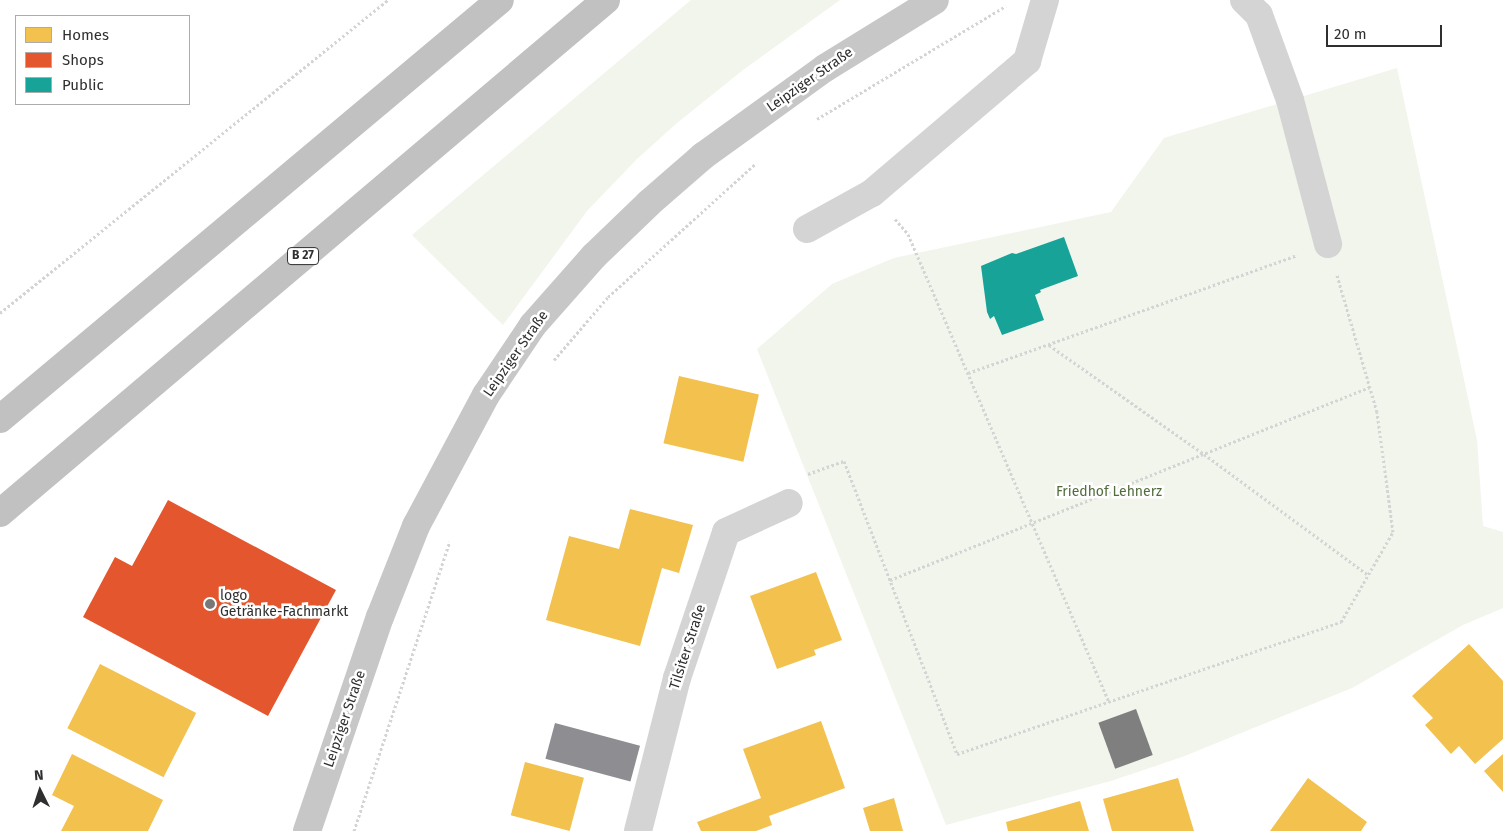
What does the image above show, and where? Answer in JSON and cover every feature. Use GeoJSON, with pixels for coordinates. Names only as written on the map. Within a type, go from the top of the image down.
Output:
{"type":"FeatureCollection","features":[{"type":"Feature","properties":{"kind":"highway"},"geometry":{"type":"LineString","coordinates":[[0,419],[500,0]]}},
{"type":"Feature","properties":{"kind":"highway","name":"B 27"},"geometry":{"type":"LineString","coordinates":[[0,513],[606,0]]}},
{"type":"Feature","properties":{"kind":"main road","name":"Leipziger Straße"},"geometry":{"type":"LineString","coordinates":[[307,831],[380,617],[416,526],[486,395],[533,325],[594,256],[649,203],[703,156],[825,68],[935,0]]}},
{"type":"Feature","properties":{"kind":"street"},"geometry":{"type":"LineString","coordinates":[[808,229],[872,193],[1027,61],[1045,0]]}},
{"type":"Feature","properties":{"kind":"street"},"geometry":{"type":"LineString","coordinates":[[1244,0],[1259,15],[1290,100],[1328,244]]}},
{"type":"Feature","properties":{"kind":"street","name":"Tilsiter Straße"},"geometry":{"type":"LineString","coordinates":[[638,831],[678,678],[726,532],[789,503]]}},
{"type":"Feature","properties":{"kind":"path"},"geometry":{"type":"LineString","coordinates":[[0,313],[388,0]]}},
{"type":"Feature","properties":{"kind":"path"},"geometry":{"type":"LineString","coordinates":[[814,121],[1008,5]]}},
{"type":"Feature","properties":{"kind":"path"},"geometry":{"type":"LineString","coordinates":[[552,362],[608,297],[759,161]]}},
{"type":"Feature","properties":{"kind":"path"},"geometry":{"type":"LineString","coordinates":[[872,193],[908,234],[1109,702]]}},
{"type":"Feature","properties":{"kind":"path"},"geometry":{"type":"LineString","coordinates":[[818,471],[844,460],[957,754],[1340,622],[1393,532],[1377,412],[1328,244],[968,373]]}},
{"type":"Feature","properties":{"kind":"path"},"geometry":{"type":"LineString","coordinates":[[1049,344],[1204,454],[1368,575]]}},
{"type":"Feature","properties":{"kind":"path"},"geometry":{"type":"LineString","coordinates":[[890,580],[1370,387]]}},
{"type":"Feature","properties":{"kind":"path"},"geometry":{"type":"LineString","coordinates":[[354,831],[450,540]]}},
{"type":"Feature","properties":{"kind":"green space"},"geometry":{"type":"Polygon","coordinates":[[[691,0],[840,0],[743,70],[677,123],[637,159],[587,211],[503,325],[412,235],[691,0]]]}},
{"type":"Feature","properties":{"kind":"green space","name":"Friedhof Lehnerz"},"geometry":{"type":"Polygon","coordinates":[[[1397,68],[1477,440],[1483,526],[1503,532],[1503,608],[1463,625],[1352,688],[1182,757],[1111,781],[946,825],[757,349],[832,284],[894,258],[1111,212],[1164,138],[1397,68]]]}},
{"type":"Feature","properties":{"kind":"building: Homes"},"geometry":{"type":"Polygon","coordinates":[[[679,376],[759,394],[743,462],[663,443],[679,376]]]}},
{"type":"Feature","properties":{"kind":"building: Homes"},"geometry":{"type":"Polygon","coordinates":[[[630,509],[693,525],[679,573],[662,568],[640,646],[546,620],[569,536],[619,549],[630,509]]]}},
{"type":"Feature","properties":{"kind":"building: Homes"},"geometry":{"type":"Polygon","coordinates":[[[816,572],[842,640],[814,650],[816,655],[777,669],[750,596],[816,572]]]}},
{"type":"Feature","properties":{"kind":"building: Homes"},"geometry":{"type":"Polygon","coordinates":[[[1469,644],[1503,681],[1503,739],[1475,764],[1459,746],[1451,754],[1425,725],[1433,718],[1412,696],[1469,644]]]}},
{"type":"Feature","properties":{"kind":"building: Homes"},"geometry":{"type":"Polygon","coordinates":[[[100,664],[196,713],[164,777],[67,728],[100,664]]]}},
{"type":"Feature","properties":{"kind":"building: Homes"},"geometry":{"type":"Polygon","coordinates":[[[821,721],[845,788],[769,816],[772,825],[756,831],[701,831],[697,822],[761,798],[743,749],[821,721]]]}},
{"type":"Feature","properties":{"kind":"building: Homes"},"geometry":{"type":"Polygon","coordinates":[[[72,754],[163,800],[148,831],[61,831],[74,806],[52,795],[72,754]]]}},
{"type":"Feature","properties":{"kind":"building: Homes"},"geometry":{"type":"Polygon","coordinates":[[[1503,754],[1503,792],[1484,771],[1503,754]]]}},
{"type":"Feature","properties":{"kind":"building: Homes"},"geometry":{"type":"Polygon","coordinates":[[[525,762],[584,778],[570,831],[511,815],[525,762]]]}},
{"type":"Feature","properties":{"kind":"building: Homes"},"geometry":{"type":"Polygon","coordinates":[[[1178,778],[1194,831],[1112,831],[1103,799],[1178,778]]]}},
{"type":"Feature","properties":{"kind":"building: Homes"},"geometry":{"type":"Polygon","coordinates":[[[1308,778],[1367,822],[1361,831],[1270,831],[1308,778]]]}},
{"type":"Feature","properties":{"kind":"building: Homes"},"geometry":{"type":"Polygon","coordinates":[[[894,798],[903,831],[870,831],[863,808],[894,798]]]}},
{"type":"Feature","properties":{"kind":"building: Homes"},"geometry":{"type":"Polygon","coordinates":[[[1080,801],[1089,831],[1008,831],[1006,822],[1080,801]]]}},
{"type":"Feature","properties":{"kind":"building: Shops","name":"logo Getränke-Fachmarkt"},"geometry":{"type":"Polygon","coordinates":[[[168,500],[336,590],[268,716],[83,617],[115,557],[132,566],[168,500]]]}},
{"type":"Feature","properties":{"kind":"building: Public"},"geometry":{"type":"Polygon","coordinates":[[[1064,237],[1078,276],[1040,290],[1041,292],[1035,295],[1044,320],[1002,335],[994,316],[990,319],[987,312],[981,266],[1012,253],[1016,254],[1064,237]]]}},
{"type":"Feature","properties":{"kind":"building: Industry"},"geometry":{"type":"Polygon","coordinates":[[[555,723],[640,746],[630,782],[545,759],[555,723]]]}},
{"type":"Feature","properties":{"kind":"building: Other"},"geometry":{"type":"Polygon","coordinates":[[[1136,709],[1153,755],[1115,769],[1098,723],[1136,709]]]}},
{"type":"Feature","properties":{"kind":"place","name":"logo Getränke-Fachmarkt"},"geometry":{"type":"Point","coordinates":[210,604]}}]}
